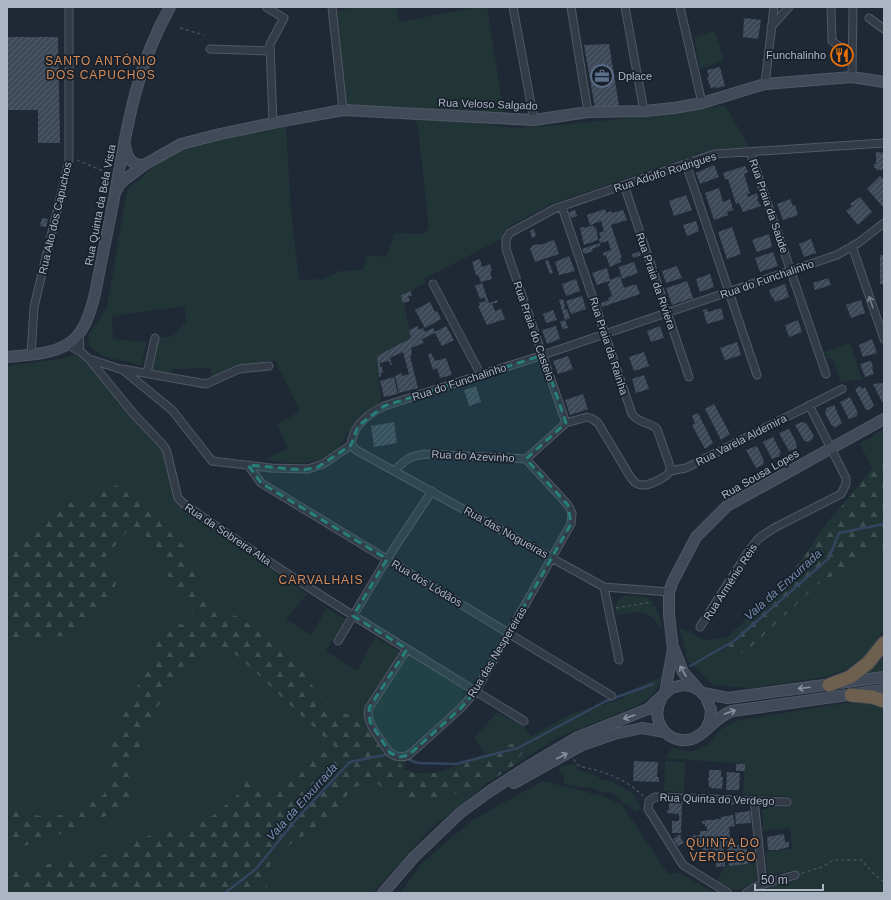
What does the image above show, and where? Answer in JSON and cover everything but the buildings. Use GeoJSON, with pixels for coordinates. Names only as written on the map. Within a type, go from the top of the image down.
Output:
{"type":"FeatureCollection","features":[{"type":"Feature","properties":{"kind":"highway"},"geometry":{"type":"LineString","coordinates":[[829,685],[850,677],[868,663],[884,643]]}},
{"type":"Feature","properties":{"kind":"highway"},"geometry":{"type":"LineString","coordinates":[[851,695],[872,697],[884,701]]}},
{"type":"Feature","properties":{"kind":"street","name":"Rua Alto dos Capuchos"},"geometry":{"type":"LineString","coordinates":[[31,355],[34,307],[69,158],[69,7]]}},
{"type":"Feature","properties":{"kind":"street","name":"Rua Quinta da Bela Vista"},"geometry":{"type":"LineString","coordinates":[[7,357],[31,355],[62,348],[68,345],[79,334],[88,318],[93,303],[132,104],[144,62],[170,7]]}},
{"type":"Feature","properties":{"kind":"street"},"geometry":{"type":"LineString","coordinates":[[266,7],[284,18],[272,39],[270,51],[273,123]]}},
{"type":"Feature","properties":{"kind":"street"},"geometry":{"type":"LineString","coordinates":[[332,7],[343,110]]}},
{"type":"Feature","properties":{"kind":"street"},"geometry":{"type":"LineString","coordinates":[[513,7],[534,120]]}},
{"type":"Feature","properties":{"kind":"street"},"geometry":{"type":"LineString","coordinates":[[571,7],[588,112]]}},
{"type":"Feature","properties":{"kind":"street"},"geometry":{"type":"LineString","coordinates":[[625,7],[644,110]]}},
{"type":"Feature","properties":{"kind":"street"},"geometry":{"type":"LineString","coordinates":[[680,7],[702,103]]}},
{"type":"Feature","properties":{"kind":"street"},"geometry":{"type":"LineString","coordinates":[[765,84],[774,7]]}},
{"type":"Feature","properties":{"kind":"street"},"geometry":{"type":"LineString","coordinates":[[771,27],[789,7]]}},
{"type":"Feature","properties":{"kind":"street"},"geometry":{"type":"LineString","coordinates":[[831,7],[832,41],[840,47],[852,50]]}},
{"type":"Feature","properties":{"kind":"street"},"geometry":{"type":"LineString","coordinates":[[852,78],[853,7]]}},
{"type":"Feature","properties":{"kind":"street"},"geometry":{"type":"LineString","coordinates":[[869,18],[884,29]]}},
{"type":"Feature","properties":{"kind":"street"},"geometry":{"type":"LineString","coordinates":[[210,49],[270,51]]}},
{"type":"Feature","properties":{"kind":"street","name":"Rua Veloso Salgado"},"geometry":{"type":"LineString","coordinates":[[115,193],[118,185],[144,165],[181,144],[273,123],[343,110],[534,120],[588,112],[644,110],[702,103],[765,84],[852,78],[884,82]]}},
{"type":"Feature","properties":{"kind":"street"},"geometry":{"type":"LineString","coordinates":[[124,141],[126,154],[130,161],[135,164],[144,165]]}},
{"type":"Feature","properties":{"kind":"street","name":"Rua Adolfo Rodrigues"},"geometry":{"type":"LineString","coordinates":[[506,239],[513,231],[554,209],[714,154],[884,143]]}},
{"type":"Feature","properties":{"kind":"street","name":"Rua Praia da Saúde"},"geometry":{"type":"LineString","coordinates":[[750,152],[826,374]]}},
{"type":"Feature","properties":{"kind":"street"},"geometry":{"type":"LineString","coordinates":[[118,172],[130,161]]}},
{"type":"Feature","properties":{"kind":"street"},"geometry":{"type":"LineString","coordinates":[[686,164],[758,375]]}},
{"type":"Feature","properties":{"kind":"street"},"geometry":{"type":"LineString","coordinates":[[118,172],[121,171],[130,176]]}},
{"type":"Feature","properties":{"kind":"street","name":"Rua Praia da Riviera"},"geometry":{"type":"LineString","coordinates":[[624,185],[689,377]]}},
{"type":"Feature","properties":{"kind":"street","name":"Rua Praia da Rainha"},"geometry":{"type":"LineString","coordinates":[[562,207],[632,414],[638,421],[652,425],[657,429],[670,466],[670,471]]}},
{"type":"Feature","properties":{"kind":"street","name":"Rua do Funchalinho"},"geometry":{"type":"LineString","coordinates":[[351,445],[353,435],[358,426],[380,408],[668,313],[837,255],[884,223]]}},
{"type":"Feature","properties":{"kind":"street","name":"Rua Praia do Castelo"},"geometry":{"type":"LineString","coordinates":[[506,239],[506,249],[566,423]]}},
{"type":"Feature","properties":{"kind":"street"},"geometry":{"type":"LineString","coordinates":[[852,246],[884,339]]}},
{"type":"Feature","properties":{"kind":"street"},"geometry":{"type":"LineString","coordinates":[[433,284],[481,375]]}},
{"type":"Feature","properties":{"kind":"street"},"geometry":{"type":"LineString","coordinates":[[79,334],[80,351]]}},
{"type":"Feature","properties":{"kind":"street"},"geometry":{"type":"LineString","coordinates":[[147,373],[154,338]]}},
{"type":"Feature","properties":{"kind":"street"},"geometry":{"type":"LineString","coordinates":[[68,345],[80,351],[89,359],[123,370],[172,410],[212,462],[271,468],[308,469],[323,464],[351,445]]}},
{"type":"Feature","properties":{"kind":"street","name":"Rua da Sobreira Alta"},"geometry":{"type":"LineString","coordinates":[[89,359],[132,412],[164,446],[167,452],[178,498],[183,503],[242,545],[353,616],[524,721]]}},
{"type":"Feature","properties":{"kind":"street"},"geometry":{"type":"LineString","coordinates":[[118,368],[206,384],[239,370],[269,366]]}},
{"type":"Feature","properties":{"kind":"street","name":"Rua Varela Aldemira"},"geometry":{"type":"LineString","coordinates":[[670,471],[686,468],[842,389]]}},
{"type":"Feature","properties":{"kind":"street"},"geometry":{"type":"LineString","coordinates":[[810,405],[831,448]]}},
{"type":"Feature","properties":{"kind":"street","name":"Rua do Azevinho"},"geometry":{"type":"LineString","coordinates":[[395,470],[406,459],[414,455],[425,454],[526,459],[566,423],[587,417],[595,420],[631,478],[639,484],[648,485],[664,478],[670,471]]}},
{"type":"Feature","properties":{"kind":"street","name":"Rua Sousa Lopes"},"geometry":{"type":"LineString","coordinates":[[663,695],[670,674],[673,649],[669,614],[670,592],[672,583],[696,537],[727,506],[884,419]]}},
{"type":"Feature","properties":{"kind":"street","name":"Rua das Nogueiras"},"geometry":{"type":"LineString","coordinates":[[351,445],[356,450],[395,470],[604,587],[670,592]]}},
{"type":"Feature","properties":{"kind":"street","name":"Rua Arménio Reis"},"geometry":{"type":"LineString","coordinates":[[700,627],[750,549],[759,538],[774,528],[841,494],[846,484],[846,478],[831,448]]}},
{"type":"Feature","properties":{"kind":"street","name":"Rua das Nespereiras"},"geometry":{"type":"LineString","coordinates":[[407,649],[368,711],[370,722],[392,754],[400,757],[410,755],[462,708],[476,691],[571,524],[572,513],[568,505],[526,459]]}},
{"type":"Feature","properties":{"kind":"street","name":"Rua dos Lódãos"},"geometry":{"type":"LineString","coordinates":[[248,465],[261,483],[612,696]]}},
{"type":"Feature","properties":{"kind":"street"},"geometry":{"type":"LineString","coordinates":[[338,641],[387,559],[432,491]]}},
{"type":"Feature","properties":{"kind":"street"},"geometry":{"type":"LineString","coordinates":[[604,587],[620,660]]}},
{"type":"Feature","properties":{"kind":"street","name":"Rua Sousa Lopes"},"geometry":{"type":"LineString","coordinates":[[673,649],[683,672],[701,691]]}},
{"type":"Feature","properties":{"kind":"street"},"geometry":{"type":"LineString","coordinates":[[384,893],[414,857],[460,814],[490,791],[578,737],[643,712],[671,688],[691,686],[701,691],[728,698],[884,677]]}},
{"type":"Feature","properties":{"kind":"street"},"geometry":{"type":"LineString","coordinates":[[391,893],[422,857],[453,828],[481,806],[519,780],[582,745],[614,734],[642,728],[665,732],[674,738],[684,740],[694,738],[721,716],[739,709],[884,690]]}},
{"type":"Feature","properties":{"kind":"street"},"geometry":{"type":"LineString","coordinates":[[701,691],[708,701],[711,710],[710,720],[706,729]]}},
{"type":"Feature","properties":{"kind":"street"},"geometry":{"type":"LineString","coordinates":[[663,695],[658,706],[657,715],[660,725],[665,732]]}},
{"type":"Feature","properties":{"kind":"street","name":"Rua Quinta do Verdego"},"geometry":{"type":"LineString","coordinates":[[649,802],[654,797],[787,802]]}},
{"type":"Feature","properties":{"kind":"street"},"geometry":{"type":"LineString","coordinates":[[754,800],[763,884]]}},
{"type":"Feature","properties":{"kind":"street"},"geometry":{"type":"LineString","coordinates":[[649,802],[648,809],[683,864],[728,893]]}},
{"type":"Feature","properties":{"kind":"street"},"geometry":{"type":"LineString","coordinates":[[746,893],[763,884],[795,875]]}},
{"type":"Feature","properties":{"kind":"path"},"geometry":{"type":"LineString","coordinates":[[180,28],[204,35]]}},
{"type":"Feature","properties":{"kind":"path"},"geometry":{"type":"LineString","coordinates":[[69,158],[118,172]]}},
{"type":"Feature","properties":{"kind":"path"},"geometry":{"type":"LineString","coordinates":[[616,608],[652,602]]}},
{"type":"Feature","properties":{"kind":"path"},"geometry":{"type":"LineString","coordinates":[[574,759],[578,765],[621,780],[630,785],[649,802]]}},
{"type":"Feature","properties":{"kind":"path"},"geometry":{"type":"LineString","coordinates":[[795,875],[830,864],[834,860],[861,860],[884,882]]}},
{"type":"Feature","properties":{"kind":"highlighted area"},"geometry":{"type":"Polygon","coordinates":[[[543,355],[566,423],[526,459],[568,505],[571,524],[476,691],[461,708],[409,755],[400,757],[390,753],[370,722],[369,708],[407,649],[353,616],[387,559],[261,483],[248,465],[303,470],[318,467],[351,445],[358,426],[384,406],[543,355]]]}},
{"type":"Feature","properties":{"kind":"green space"},"geometry":{"type":"Polygon","coordinates":[[[354,7],[396,7],[400,22],[471,7],[487,7],[504,116],[395,106],[362,108],[346,107],[337,11],[354,7]]]}},
{"type":"Feature","properties":{"kind":"green space"},"geometry":{"type":"Polygon","coordinates":[[[715,31],[724,60],[700,69],[694,37],[715,31]]]}},
{"type":"Feature","properties":{"kind":"green space"},"geometry":{"type":"Polygon","coordinates":[[[725,105],[749,147],[713,149],[551,204],[510,226],[504,232],[501,239],[424,279],[426,283],[402,295],[411,338],[377,356],[381,401],[365,413],[354,424],[338,449],[322,459],[303,463],[264,460],[288,448],[277,425],[300,411],[275,360],[236,367],[211,377],[211,368],[172,369],[171,375],[150,372],[159,338],[173,336],[186,322],[185,306],[112,316],[113,339],[147,342],[141,365],[102,356],[89,346],[88,335],[107,308],[127,190],[169,154],[207,141],[286,126],[291,213],[299,280],[323,279],[340,271],[363,270],[367,255],[386,257],[395,233],[421,234],[429,229],[418,126],[413,118],[445,119],[514,128],[572,124],[675,113],[725,105]]]}},
{"type":"Feature","properties":{"kind":"green space"},"geometry":{"type":"Polygon","coordinates":[[[850,343],[862,380],[840,381],[833,359],[827,358],[824,352],[850,343]]]}},
{"type":"Feature","properties":{"kind":"green space"},"geometry":{"type":"Polygon","coordinates":[[[77,353],[162,449],[174,500],[188,513],[307,594],[286,619],[311,635],[327,608],[345,619],[326,651],[357,671],[375,637],[464,689],[460,703],[409,746],[404,769],[414,773],[438,773],[486,755],[474,738],[497,712],[524,726],[531,736],[571,714],[622,699],[636,688],[663,676],[655,693],[639,705],[559,737],[492,779],[427,832],[373,893],[7,893],[7,366],[60,359],[77,353]]]}},
{"type":"Feature","properties":{"kind":"green space"},"geometry":{"type":"Polygon","coordinates":[[[884,429],[884,628],[864,663],[825,677],[750,688],[713,685],[688,661],[679,627],[705,640],[728,637],[786,581],[828,522],[872,469],[860,444],[884,429]]]}},
{"type":"Feature","properties":{"kind":"green space"},"geometry":{"type":"Polygon","coordinates":[[[884,457],[884,546],[818,584],[750,648],[730,660],[728,637],[786,581],[828,522],[884,457]]]}},
{"type":"Feature","properties":{"kind":"green space"},"geometry":{"type":"Polygon","coordinates":[[[121,484],[140,492],[152,502],[187,551],[205,598],[220,610],[236,616],[255,628],[274,637],[296,657],[314,688],[335,711],[372,721],[389,742],[403,769],[414,773],[438,773],[531,736],[516,764],[492,780],[448,796],[412,801],[385,790],[374,781],[352,788],[335,812],[306,834],[274,855],[265,878],[269,893],[7,893],[7,870],[101,856],[151,835],[185,828],[214,815],[237,795],[249,775],[273,791],[289,780],[295,767],[335,747],[239,657],[224,648],[186,662],[157,708],[132,767],[129,805],[85,826],[18,848],[7,849],[7,766],[13,802],[39,816],[64,815],[104,795],[108,760],[115,734],[158,642],[178,624],[194,625],[196,617],[179,596],[144,532],[131,527],[106,556],[110,568],[118,579],[113,590],[93,617],[68,636],[7,638],[7,565],[24,538],[54,509],[121,484]]]}},
{"type":"Feature","properties":{"kind":"green space"},"geometry":{"type":"Polygon","coordinates":[[[624,596],[642,597],[652,602],[656,607],[662,630],[652,618],[643,613],[638,612],[617,615],[616,604],[624,596]]]}},
{"type":"Feature","properties":{"kind":"green space"},"geometry":{"type":"Polygon","coordinates":[[[884,653],[884,672],[866,675],[884,653]]]}},
{"type":"Feature","properties":{"kind":"green space"},"geometry":{"type":"Polygon","coordinates":[[[845,703],[871,704],[884,708],[884,893],[753,893],[770,886],[796,879],[794,870],[773,875],[769,875],[767,871],[765,852],[792,849],[790,828],[763,831],[762,811],[768,806],[788,807],[787,796],[743,794],[745,764],[666,758],[672,748],[689,752],[707,746],[720,730],[735,721],[845,703]]]}},
{"type":"Feature","properties":{"kind":"green space"},"geometry":{"type":"Polygon","coordinates":[[[665,761],[685,762],[684,792],[664,791],[665,761]]]}},
{"type":"Feature","properties":{"kind":"green space"},"geometry":{"type":"Polygon","coordinates":[[[572,764],[579,770],[597,776],[602,780],[612,781],[632,793],[637,799],[640,808],[637,811],[632,809],[609,792],[601,792],[594,788],[569,786],[564,782],[564,775],[559,772],[560,767],[572,764]]]}},
{"type":"Feature","properties":{"kind":"green space"},"geometry":{"type":"Polygon","coordinates":[[[543,781],[602,796],[622,805],[668,874],[680,873],[714,893],[400,893],[421,864],[471,821],[543,781]]]}},
{"type":"Feature","properties":{"kind":"green space"},"geometry":{"type":"Polygon","coordinates":[[[757,863],[757,880],[742,889],[734,890],[717,881],[725,866],[757,863]]]}},
{"type":"Feature","properties":{"kind":"waterway","name":"Vala da Enxurrada"},"geometry":{"type":"LineString","coordinates":[[690,666],[734,641],[829,558],[839,533],[884,524]]}},
{"type":"Feature","properties":{"kind":"waterway","name":"Vala da Enxurrada"},"geometry":{"type":"LineString","coordinates":[[404,758],[418,763],[456,764],[518,748],[606,701],[653,684]]}},
{"type":"Feature","properties":{"kind":"waterway","name":"Vala da Enxurrada"},"geometry":{"type":"LineString","coordinates":[[225,893],[256,869],[298,817],[350,762],[389,754]]}},
{"type":"Feature","properties":{"kind":"place","name":"Funchalinho"},"geometry":{"type":"Point","coordinates":[842,55]}},
{"type":"Feature","properties":{"kind":"place","name":"Dplace"},"geometry":{"type":"Point","coordinates":[602,76]}},
{"type":"Feature","properties":{"kind":"district","name":"SANTO ANTÓNIO DOS CAPUCHOS"},"geometry":{"type":"Point","coordinates":[101,68]}},
{"type":"Feature","properties":{"kind":"district","name":"CARVALHAIS"},"geometry":{"type":"Point","coordinates":[321,580]}},
{"type":"Feature","properties":{"kind":"district","name":"QUINTA DO VERDEGO"},"geometry":{"type":"Point","coordinates":[723,850]}}]}
